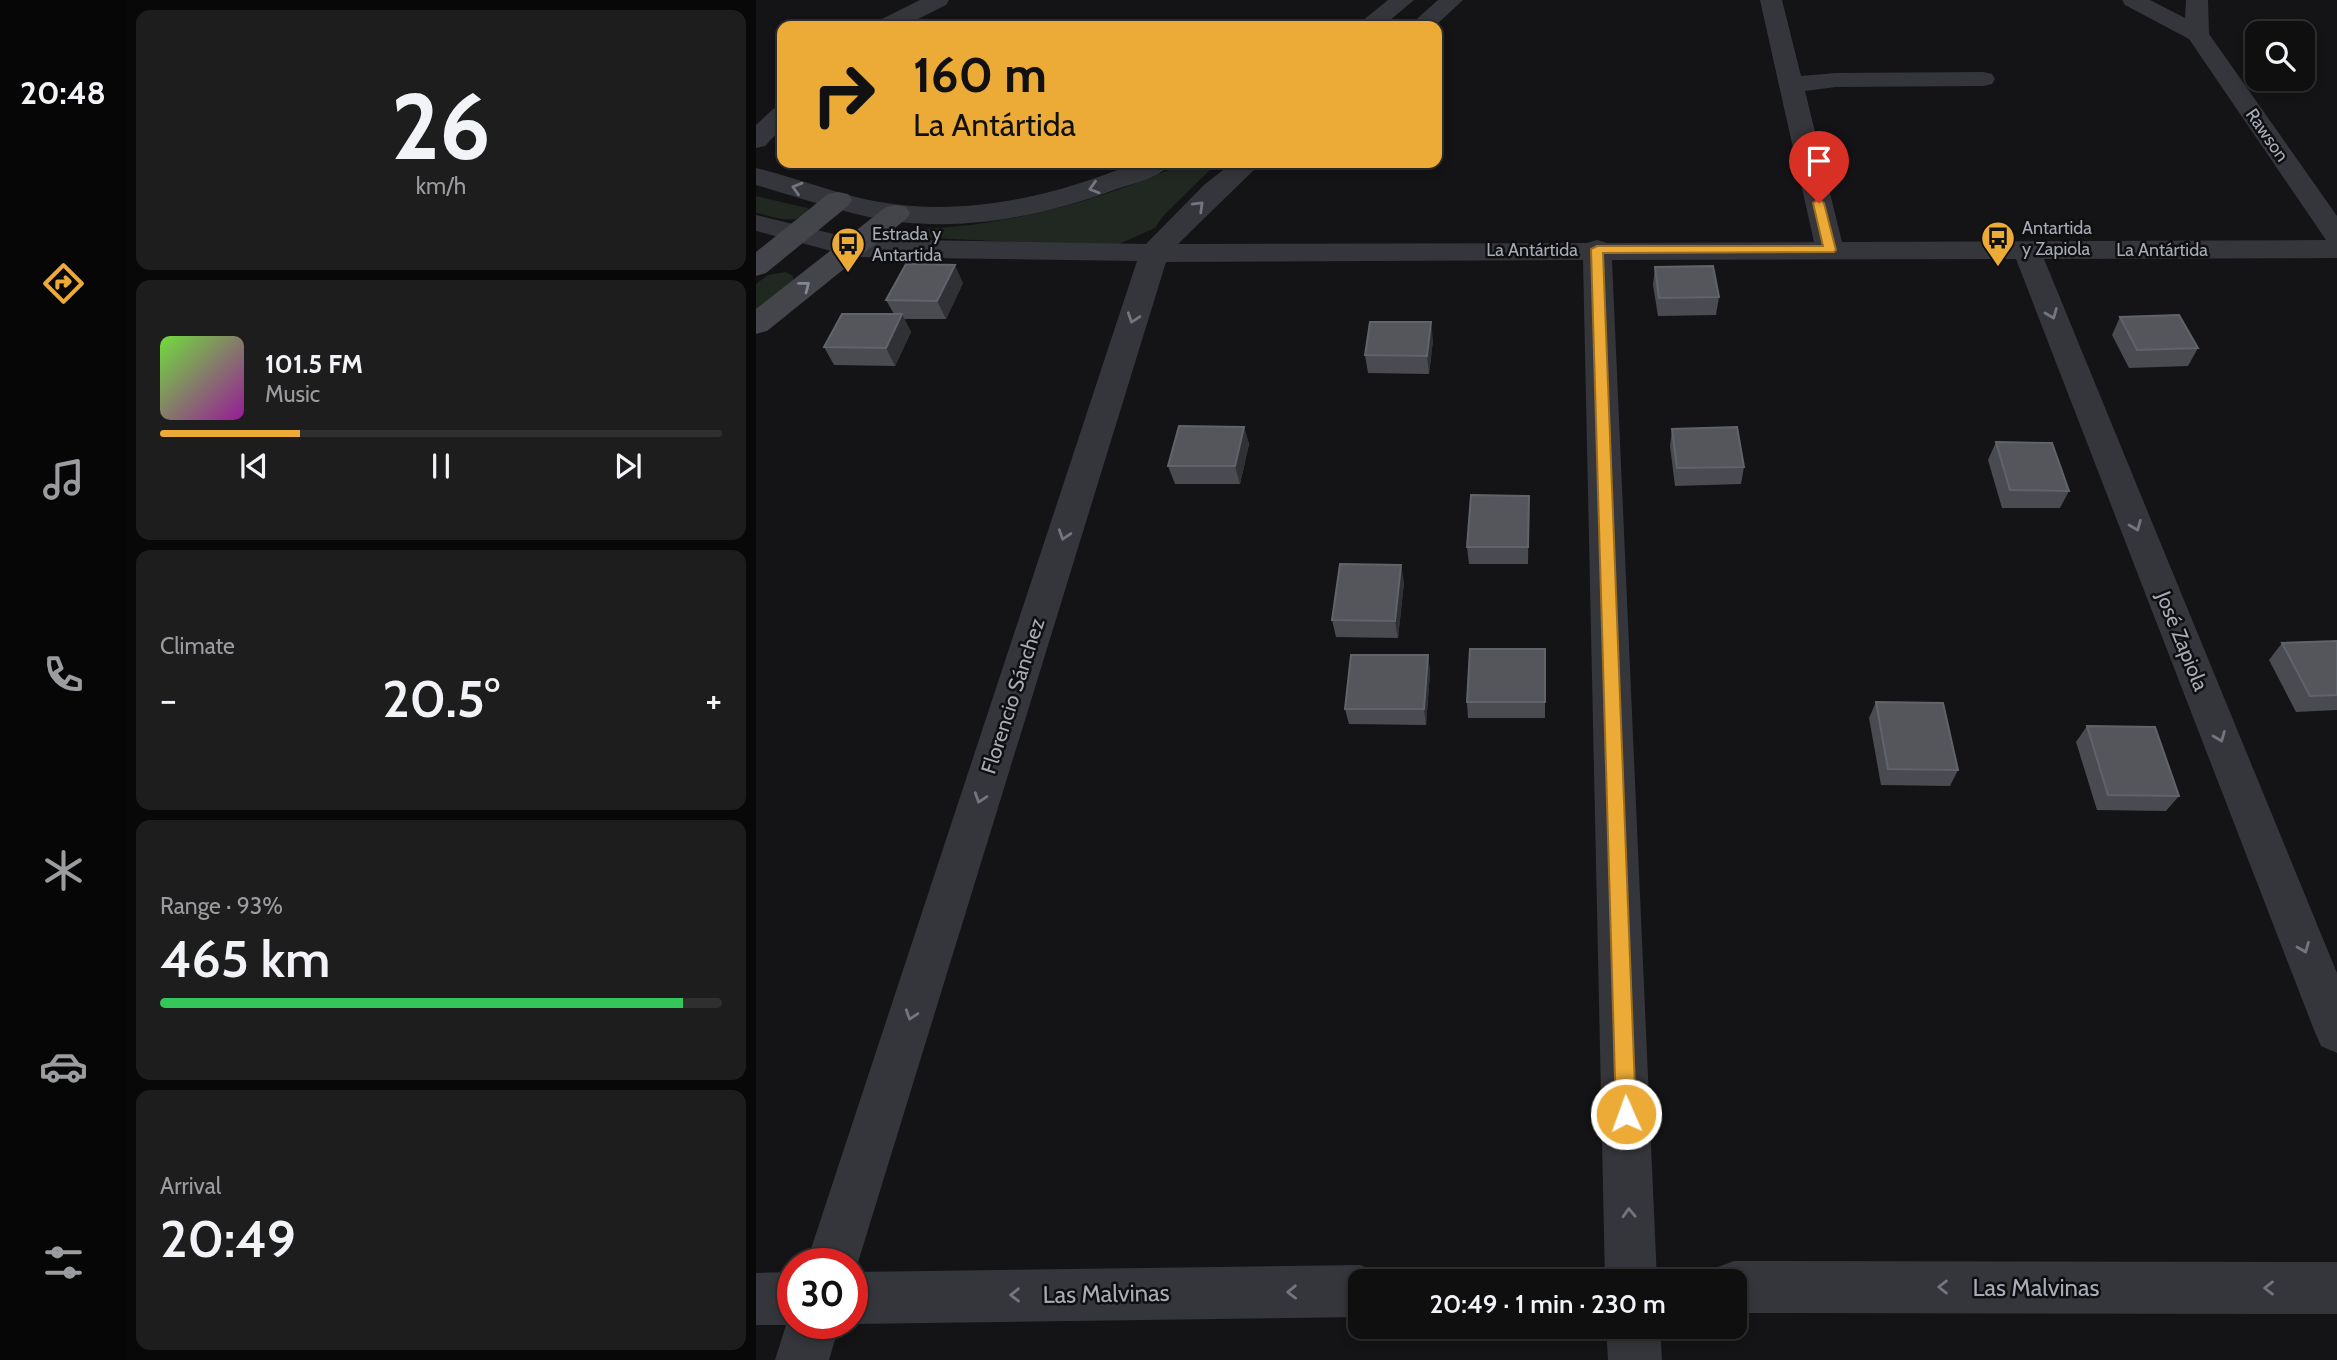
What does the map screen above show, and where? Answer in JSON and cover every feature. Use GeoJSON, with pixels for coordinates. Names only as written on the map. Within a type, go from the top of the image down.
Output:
{"type":"FeatureCollection","features":[{"type":"Feature","properties":{"kind":"main road"},"geometry":{"type":"LineString","coordinates":[[756,267],[838,200]]}},
{"type":"Feature","properties":{"kind":"main road"},"geometry":{"type":"LineString","coordinates":[[756,324],[896,213]]}},
{"type":"Feature","properties":{"kind":"street"},"geometry":{"type":"LineString","coordinates":[[896,21],[939,0]]}},
{"type":"Feature","properties":{"kind":"street"},"geometry":{"type":"LineString","coordinates":[[1375,21],[1403,0]]}},
{"type":"Feature","properties":{"kind":"street"},"geometry":{"type":"LineString","coordinates":[[1427,21],[1452,0]]}},
{"type":"Feature","properties":{"kind":"street"},"geometry":{"type":"LineString","coordinates":[[1771,0],[1830,250]]}},
{"type":"Feature","properties":{"kind":"street"},"geometry":{"type":"LineString","coordinates":[[2133,0],[2197,34],[2197,0]]}},
{"type":"Feature","properties":{"kind":"street","name":"Rawson"},"geometry":{"type":"LineString","coordinates":[[2197,34],[2337,236]]}},
{"type":"Feature","properties":{"kind":"street"},"geometry":{"type":"LineString","coordinates":[[1791,85],[1836,80],[1983,79]]}},
{"type":"Feature","properties":{"kind":"street"},"geometry":{"type":"LineString","coordinates":[[756,140],[777,119]]}},
{"type":"Feature","properties":{"kind":"street"},"geometry":{"type":"LineString","coordinates":[[756,176],[838,200],[896,213],[965,215],[1014,209],[1111,183],[1146,168]]}},
{"type":"Feature","properties":{"kind":"street","name":"Florencio Sánchez"},"geometry":{"type":"LineString","coordinates":[[837,1248],[1154,253],[1206,199],[1242,168]]}},
{"type":"Feature","properties":{"kind":"street","name":"La Antártida"},"geometry":{"type":"LineString","coordinates":[[756,223],[854,247],[1154,253],[1597,249],[2337,249]]}},
{"type":"Feature","properties":{"kind":"street"},"geometry":{"type":"LineString","coordinates":[[1597,249],[1631,1269]]}},
{"type":"Feature","properties":{"kind":"street","name":"José Zapiola"},"geometry":{"type":"LineString","coordinates":[[2026,251],[2337,1030]]}},
{"type":"Feature","properties":{"kind":"street","name":"Las Malvinas"},"geometry":{"type":"LineString","coordinates":[[1747,1287],[2337,1288]]}},
{"type":"Feature","properties":{"kind":"street","name":"Las Malvinas"},"geometry":{"type":"LineString","coordinates":[[868,1298],[1348,1291]]}},
{"type":"Feature","properties":{"kind":"street"},"geometry":{"type":"LineString","coordinates":[[756,1299],[777,1298]]}},
{"type":"Feature","properties":{"kind":"street"},"geometry":{"type":"LineString","coordinates":[[802,1360],[808,1339]]}},
{"type":"Feature","properties":{"kind":"street"},"geometry":{"type":"LineString","coordinates":[[1634,1339],[1635,1360]]}},
{"type":"Feature","properties":{"kind":"shaded area"},"geometry":{"type":"Polygon","coordinates":[[[1173,168],[1212,168],[1164,215],[1155,228],[1119,244],[1092,246],[914,237],[922,229],[990,222],[1056,208],[1173,168]]]}},
{"type":"Feature","properties":{"kind":"shaded area"},"geometry":{"type":"Polygon","coordinates":[[[756,196],[809,210],[791,219],[756,213],[756,196]]]}},
{"type":"Feature","properties":{"kind":"shaded area"},"geometry":{"type":"Polygon","coordinates":[[[786,272],[793,276],[793,282],[756,311],[756,284],[768,275],[786,272]]]}},
{"type":"Feature","properties":{"kind":"building"},"geometry":{"type":"Polygon","coordinates":[[[906,264],[955,265],[937,301],[886,300],[906,264]]]}},
{"type":"Feature","properties":{"kind":"building"},"geometry":{"type":"Polygon","coordinates":[[[1713,266],[1719,297],[1659,298],[1655,267],[1713,266]]]}},
{"type":"Feature","properties":{"kind":"building"},"geometry":{"type":"Polygon","coordinates":[[[842,314],[902,314],[886,348],[824,347],[842,314]]]}},
{"type":"Feature","properties":{"kind":"building"},"geometry":{"type":"Polygon","coordinates":[[[2179,315],[2198,348],[2137,350],[2120,317],[2179,315]]]}},
{"type":"Feature","properties":{"kind":"building"},"geometry":{"type":"Polygon","coordinates":[[[1370,322],[1431,322],[1427,356],[1365,355],[1370,322]]]}},
{"type":"Feature","properties":{"kind":"building"},"geometry":{"type":"Polygon","coordinates":[[[1179,426],[1244,427],[1235,466],[1168,466],[1179,426]]]}},
{"type":"Feature","properties":{"kind":"building"},"geometry":{"type":"Polygon","coordinates":[[[1737,427],[1744,467],[1677,468],[1672,429],[1737,427]]]}},
{"type":"Feature","properties":{"kind":"building"},"geometry":{"type":"Polygon","coordinates":[[[1996,442],[2052,443],[2069,491],[2010,490],[1996,442]]]}},
{"type":"Feature","properties":{"kind":"building"},"geometry":{"type":"Polygon","coordinates":[[[1471,495],[1529,496],[1528,547],[1467,547],[1471,495]]]}},
{"type":"Feature","properties":{"kind":"building"},"geometry":{"type":"Polygon","coordinates":[[[1340,564],[1401,565],[1395,621],[1332,620],[1340,564]]]}},
{"type":"Feature","properties":{"kind":"building"},"geometry":{"type":"Polygon","coordinates":[[[2337,641],[2337,695],[2310,696],[2282,643],[2337,641]]]}},
{"type":"Feature","properties":{"kind":"building"},"geometry":{"type":"Polygon","coordinates":[[[1470,649],[1545,649],[1545,702],[1467,702],[1470,649]]]}},
{"type":"Feature","properties":{"kind":"building"},"geometry":{"type":"Polygon","coordinates":[[[1351,655],[1428,655],[1424,709],[1345,709],[1351,655]]]}},
{"type":"Feature","properties":{"kind":"building"},"geometry":{"type":"Polygon","coordinates":[[[1876,702],[1943,703],[1958,770],[1888,769],[1876,702]]]}},
{"type":"Feature","properties":{"kind":"building"},"geometry":{"type":"Polygon","coordinates":[[[2087,726],[2155,727],[2179,796],[2108,795],[2087,726]]]}},
{"type":"Feature","properties":{"kind":"place","name":"Antartida y Zapiola"},"geometry":{"type":"Point","coordinates":[1998,268]}},
{"type":"Feature","properties":{"kind":"place","name":"Estrada y Antartida"},"geometry":{"type":"Point","coordinates":[848,274]}},
{"type":"Feature","properties":{"kind":"route"},"geometry":{"type":"LineString","coordinates":[[1626,1114],[1597,249],[1830,250],[1819,203]]}}]}
